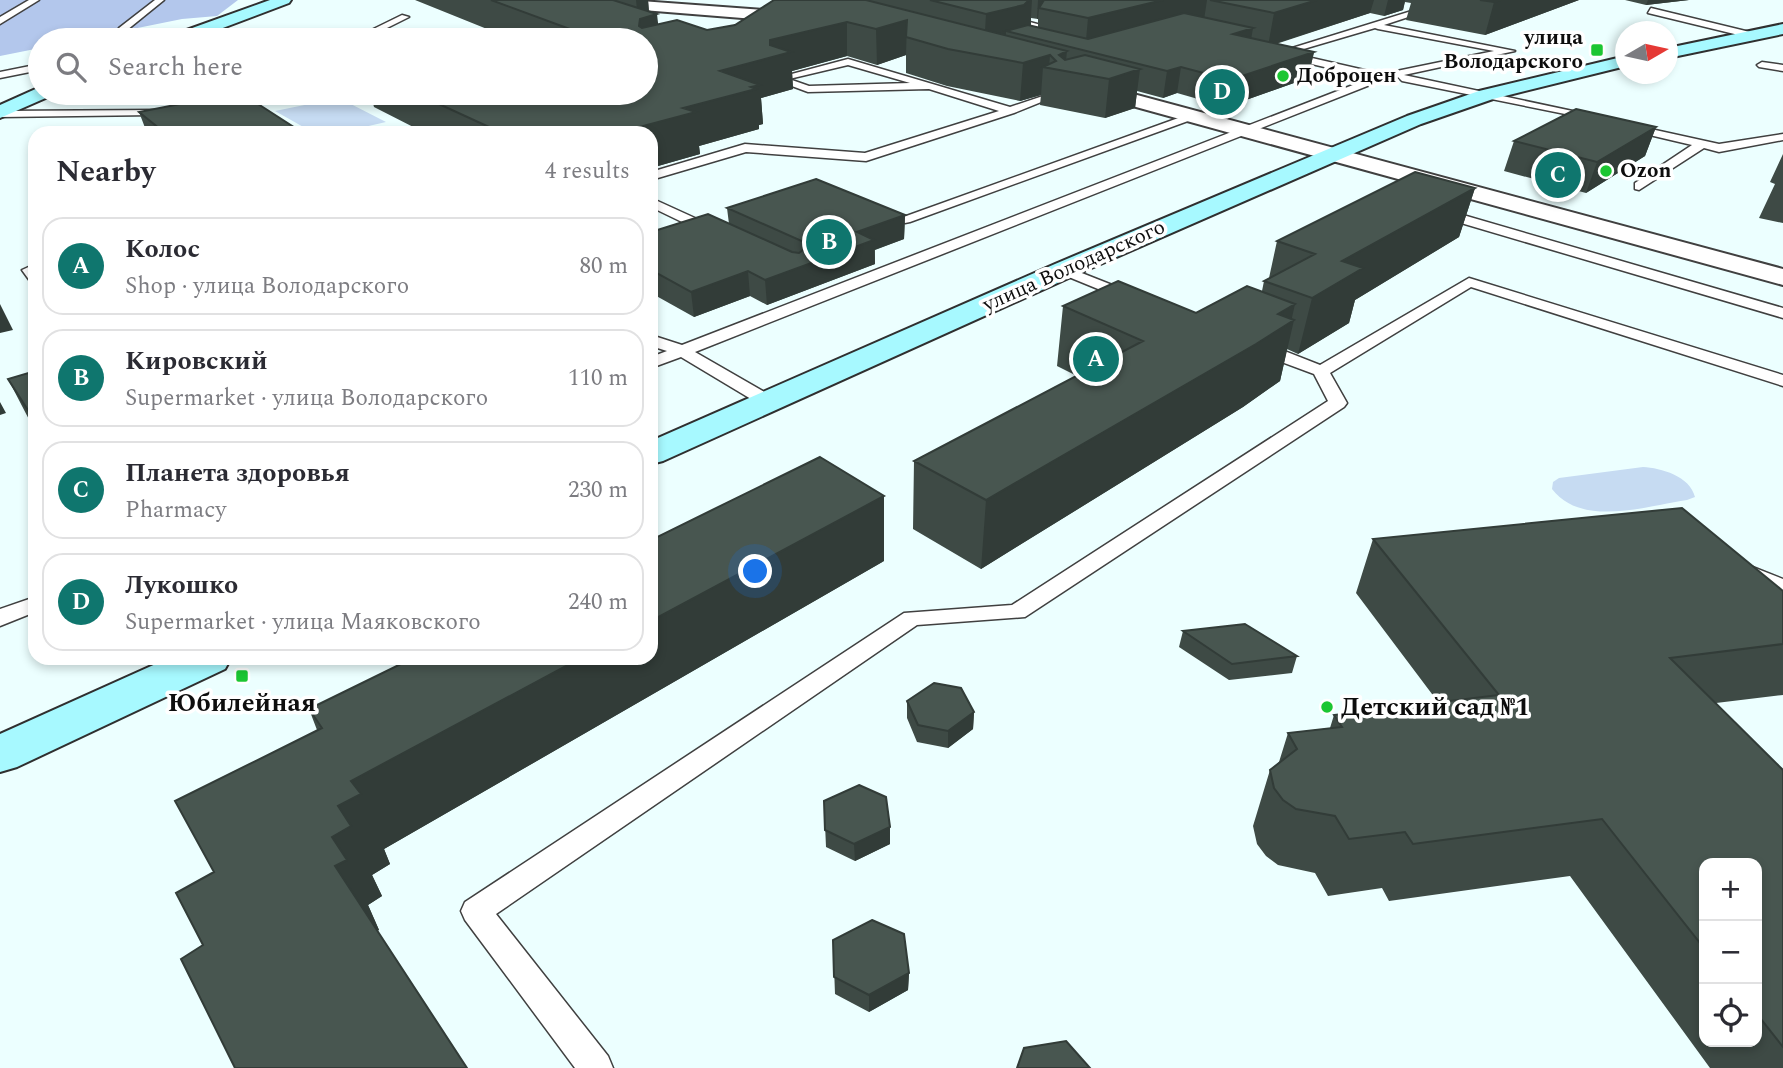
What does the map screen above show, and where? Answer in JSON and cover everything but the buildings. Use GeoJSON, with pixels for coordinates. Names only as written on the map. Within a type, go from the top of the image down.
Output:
{"type":"FeatureCollection","features":[{"type":"Feature","properties":{"kind":"street"},"geometry":{"type":"LineString","coordinates":[[208,28],[284,0]]}},
{"type":"Feature","properties":{"kind":"street"},"geometry":{"type":"LineString","coordinates":[[568,0],[816,19]]}},
{"type":"Feature","properties":{"kind":"street"},"geometry":{"type":"LineString","coordinates":[[1678,51],[1783,29]]}},
{"type":"Feature","properties":{"kind":"street","name":"улица Володарского"},"geometry":{"type":"LineString","coordinates":[[658,451],[1332,154],[1486,95],[1615,64]]}},
{"type":"Feature","properties":{"kind":"street"},"geometry":{"type":"LineString","coordinates":[[1076,86],[1783,277]]}},
{"type":"Feature","properties":{"kind":"street"},"geometry":{"type":"LineString","coordinates":[[0,113],[28,99]]}},
{"type":"Feature","properties":{"kind":"street"},"geometry":{"type":"LineString","coordinates":[[0,754],[194,665]]}},
{"type":"Feature","properties":{"kind":"lane"},"geometry":{"type":"LineString","coordinates":[[0,21],[35,0]]}},
{"type":"Feature","properties":{"kind":"lane"},"geometry":{"type":"LineString","coordinates":[[125,28],[160,0]]}},
{"type":"Feature","properties":{"kind":"lane"},"geometry":{"type":"LineString","coordinates":[[994,0],[984,12],[1037,25],[1050,22]]}},
{"type":"Feature","properties":{"kind":"lane"},"geometry":{"type":"LineString","coordinates":[[1279,54],[1456,0]]}},
{"type":"Feature","properties":{"kind":"lane"},"geometry":{"type":"LineString","coordinates":[[1398,5],[1424,10]]}},
{"type":"Feature","properties":{"kind":"lane"},"geometry":{"type":"LineString","coordinates":[[1651,11],[1755,36]]}},
{"type":"Feature","properties":{"kind":"lane"},"geometry":{"type":"LineString","coordinates":[[382,28],[405,17]]}},
{"type":"Feature","properties":{"kind":"lane"},"geometry":{"type":"LineString","coordinates":[[773,27],[816,19]]}},
{"type":"Feature","properties":{"kind":"lane"},"geometry":{"type":"LineString","coordinates":[[658,360],[837,288],[1388,76],[1510,51],[1372,24]]}},
{"type":"Feature","properties":{"kind":"lane"},"geometry":{"type":"LineString","coordinates":[[1032,38],[1037,32],[1037,25]]}},
{"type":"Feature","properties":{"kind":"lane"},"geometry":{"type":"LineString","coordinates":[[1267,51],[1486,95],[1719,148],[1783,137]]}},
{"type":"Feature","properties":{"kind":"lane"},"geometry":{"type":"LineString","coordinates":[[930,86],[808,89],[778,79],[848,62],[930,86],[1010,111]]}},
{"type":"Feature","properties":{"kind":"lane"},"geometry":{"type":"LineString","coordinates":[[1762,65],[1783,68]]}},
{"type":"Feature","properties":{"kind":"lane"},"geometry":{"type":"LineString","coordinates":[[0,75],[28,69]]}},
{"type":"Feature","properties":{"kind":"lane"},"geometry":{"type":"LineString","coordinates":[[658,174],[745,148],[866,157],[1046,98]]}},
{"type":"Feature","properties":{"kind":"lane"},"geometry":{"type":"LineString","coordinates":[[0,113],[154,112]]}},
{"type":"Feature","properties":{"kind":"lane"},"geometry":{"type":"LineString","coordinates":[[905,219],[1195,116]]}},
{"type":"Feature","properties":{"kind":"lane"},"geometry":{"type":"LineString","coordinates":[[1639,186],[1702,144]]}},
{"type":"Feature","properties":{"kind":"lane"},"geometry":{"type":"LineString","coordinates":[[658,205],[725,237]]}},
{"type":"Feature","properties":{"kind":"lane"},"geometry":{"type":"LineString","coordinates":[[1433,211],[1783,313]]}},
{"type":"Feature","properties":{"kind":"lane"},"geometry":{"type":"LineString","coordinates":[[1064,270],[1140,302]]}},
{"type":"Feature","properties":{"kind":"lane"},"geometry":{"type":"LineString","coordinates":[[814,279],[837,288]]}},
{"type":"Feature","properties":{"kind":"lane"},"geometry":{"type":"LineString","coordinates":[[1321,371],[1469,282],[1783,381]]}},
{"type":"Feature","properties":{"kind":"lane"},"geometry":{"type":"LineString","coordinates":[[596,1068],[476,911],[912,618],[1017,612],[1338,402],[1321,371],[1237,340]]}},
{"type":"Feature","properties":{"kind":"lane"},"geometry":{"type":"LineString","coordinates":[[658,343],[681,351],[767,401]]}},
{"type":"Feature","properties":{"kind":"lane"},"geometry":{"type":"LineString","coordinates":[[1733,565],[1783,587]]}},
{"type":"Feature","properties":{"kind":"lane"},"geometry":{"type":"LineString","coordinates":[[0,618],[28,607]]}},
{"type":"Feature","properties":{"kind":"shaded area"},"geometry":{"type":"Polygon","coordinates":[[[0,0],[238,0],[217,16],[182,19],[137,28],[28,28],[28,50],[0,56],[0,0]]]}},
{"type":"Feature","properties":{"kind":"shaded area"},"geometry":{"type":"Polygon","coordinates":[[[305,105],[353,105],[386,122],[369,126],[302,126],[275,111],[305,105]]]}},
{"type":"Feature","properties":{"kind":"shaded area"},"geometry":{"type":"Polygon","coordinates":[[[1643,467],[1674,474],[1687,484],[1695,497],[1634,509],[1597,511],[1580,508],[1565,501],[1552,489],[1553,482],[1559,478],[1643,467]]]}},
{"type":"Feature","properties":{"kind":"place","name":"улица Володарского"},"geometry":{"type":"Point","coordinates":[1597,50]}},
{"type":"Feature","properties":{"kind":"place","name":"Доброцен"},"geometry":{"type":"Point","coordinates":[1283,76]}},
{"type":"Feature","properties":{"kind":"place","name":"Лукошко"},"geometry":{"type":"Point","coordinates":[1222,92]}},
{"type":"Feature","properties":{"kind":"place","name":"Ozon"},"geometry":{"type":"Point","coordinates":[1606,171]}},
{"type":"Feature","properties":{"kind":"place","name":"Планета здоровья"},"geometry":{"type":"Point","coordinates":[1558,175]}},
{"type":"Feature","properties":{"kind":"place","name":"Кировский"},"geometry":{"type":"Point","coordinates":[829,242]}},
{"type":"Feature","properties":{"kind":"place","name":"Колос"},"geometry":{"type":"Point","coordinates":[1096,359]}},
{"type":"Feature","properties":{"kind":"place","name":"Юбилейная"},"geometry":{"type":"Point","coordinates":[242,676]}},
{"type":"Feature","properties":{"kind":"place","name":"Детский сад №1"},"geometry":{"type":"Point","coordinates":[1327,707]}}]}
